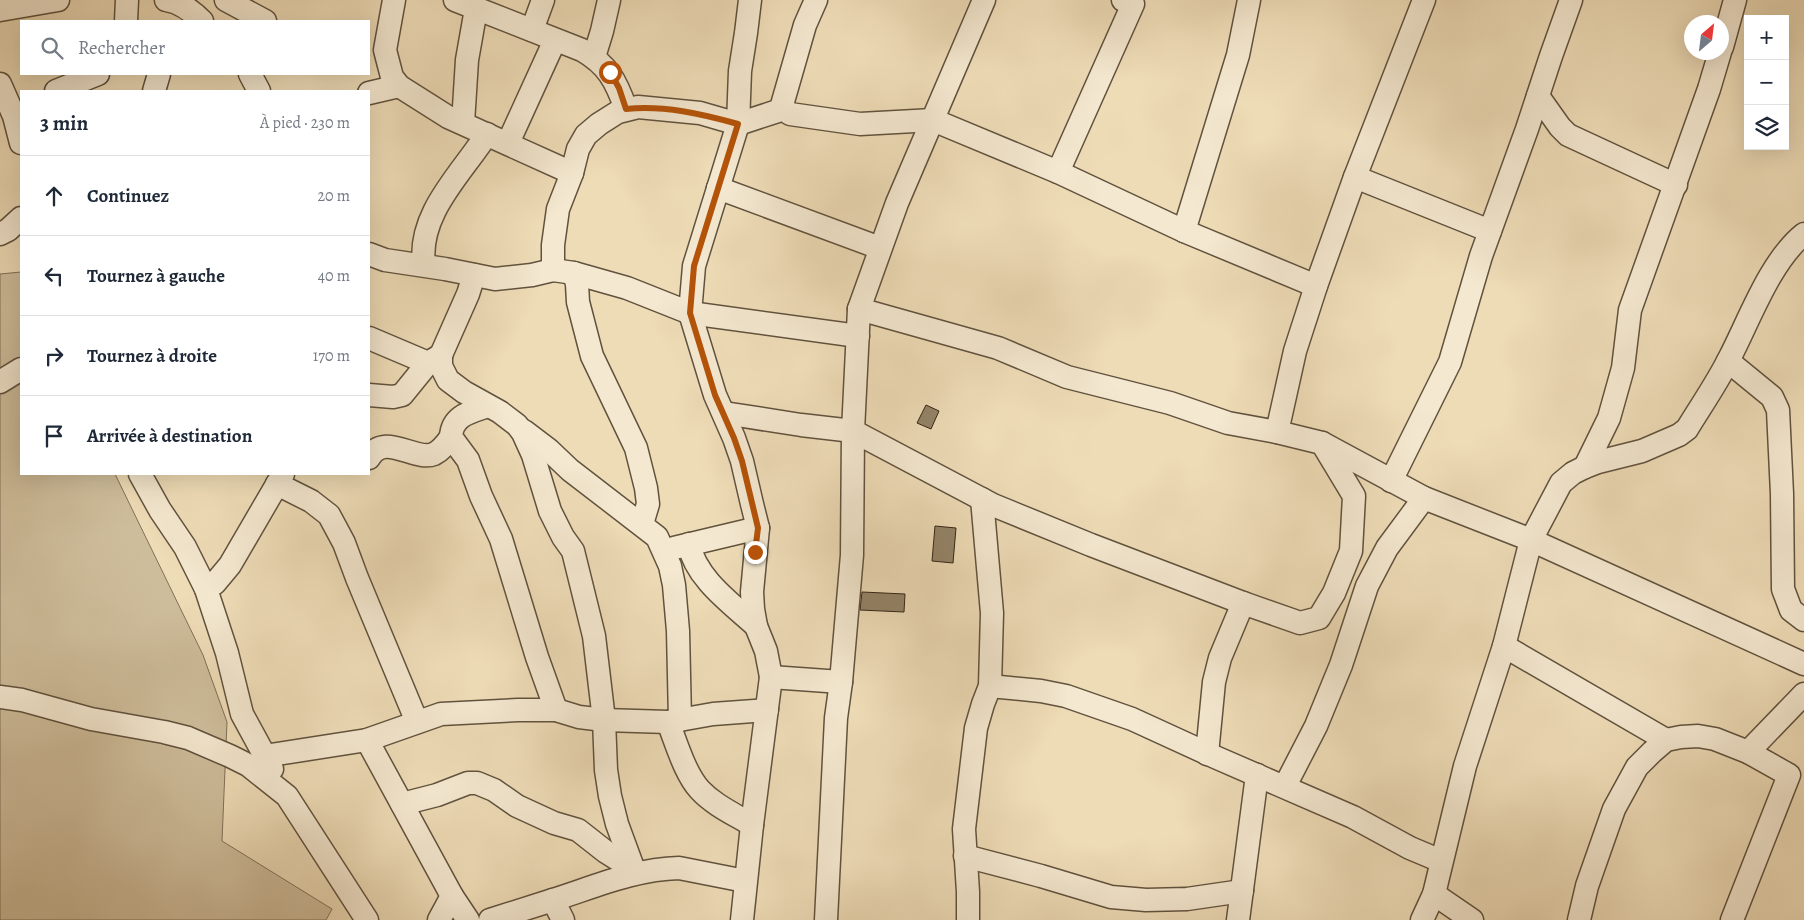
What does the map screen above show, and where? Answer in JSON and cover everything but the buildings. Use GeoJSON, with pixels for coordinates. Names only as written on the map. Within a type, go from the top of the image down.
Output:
{"type":"FeatureCollection","features":[{"type":"Feature","properties":{"kind":"street"},"geometry":{"type":"LineString","coordinates":[[0,10],[58,0]]}},
{"type":"Feature","properties":{"kind":"street"},"geometry":{"type":"LineString","coordinates":[[126,20],[127,0]]}},
{"type":"Feature","properties":{"kind":"street"},"geometry":{"type":"LineString","coordinates":[[171,0],[192,12],[201,20]]}},
{"type":"Feature","properties":{"kind":"street"},"geometry":{"type":"LineString","coordinates":[[226,0],[263,20]]}},
{"type":"Feature","properties":{"kind":"street"},"geometry":{"type":"LineString","coordinates":[[394,0],[385,50],[379,62],[400,86],[448,117],[572,173]]}},
{"type":"Feature","properties":{"kind":"street"},"geometry":{"type":"LineString","coordinates":[[456,0],[582,50],[594,57],[610,72],[619,88],[626,109]]}},
{"type":"Feature","properties":{"kind":"street"},"geometry":{"type":"LineString","coordinates":[[532,30],[543,0]]}},
{"type":"Feature","properties":{"kind":"street"},"geometry":{"type":"LineString","coordinates":[[594,57],[609,0]]}},
{"type":"Feature","properties":{"kind":"street"},"geometry":{"type":"LineString","coordinates":[[742,920],[745,881],[771,677],[766,651],[756,626],[752,592],[758,528],[742,461],[724,413],[715,395],[690,313],[694,266],[738,124],[740,70],[750,0]]}},
{"type":"Feature","properties":{"kind":"street"},"geometry":{"type":"LineString","coordinates":[[816,0],[805,26],[782,105],[790,114],[860,124],[933,120],[1058,172],[1184,231],[1316,286]]}},
{"type":"Feature","properties":{"kind":"street"},"geometry":{"type":"LineString","coordinates":[[826,920],[836,718],[842,682],[852,556],[853,431],[859,309],[897,203],[984,0]]}},
{"type":"Feature","properties":{"kind":"street"},"geometry":{"type":"LineString","coordinates":[[1184,231],[1238,55],[1249,0]]}},
{"type":"Feature","properties":{"kind":"street"},"geometry":{"type":"LineString","coordinates":[[1277,432],[1295,351],[1316,286],[1355,177],[1424,0]]}},
{"type":"Feature","properties":{"kind":"street"},"geometry":{"type":"LineString","coordinates":[[1391,481],[1450,362],[1481,256],[1571,0]]}},
{"type":"Feature","properties":{"kind":"street"},"geometry":{"type":"LineString","coordinates":[[1729,22],[1735,0]]}},
{"type":"Feature","properties":{"kind":"street"},"geometry":{"type":"LineString","coordinates":[[1058,172],[1131,1]]}},
{"type":"Feature","properties":{"kind":"street"},"geometry":{"type":"LineString","coordinates":[[463,123],[467,60],[476,9]]}},
{"type":"Feature","properties":{"kind":"street"},"geometry":{"type":"LineString","coordinates":[[508,143],[555,40]]}},
{"type":"Feature","properties":{"kind":"street"},"geometry":{"type":"LineString","coordinates":[[1585,467],[1609,418],[1622,368],[1630,310],[1676,185],[1718,60]]}},
{"type":"Feature","properties":{"kind":"street"},"geometry":{"type":"LineString","coordinates":[[154,90],[159,75]]}},
{"type":"Feature","properties":{"kind":"street"},"geometry":{"type":"LineString","coordinates":[[251,75],[258,90]]}},
{"type":"Feature","properties":{"kind":"street"},"geometry":{"type":"LineString","coordinates":[[60,90],[89,82]]}},
{"type":"Feature","properties":{"kind":"street"},"geometry":{"type":"LineString","coordinates":[[370,93],[400,86]]}},
{"type":"Feature","properties":{"kind":"street"},"geometry":{"type":"LineString","coordinates":[[10,96],[20,139]]}},
{"type":"Feature","properties":{"kind":"street"},"geometry":{"type":"LineString","coordinates":[[1538,96],[1568,135],[1676,185]]}},
{"type":"Feature","properties":{"kind":"street"},"geometry":{"type":"LineString","coordinates":[[642,524],[648,504],[636,448],[592,356],[578,302],[577,284],[563,272],[552,245],[558,209],[572,173],[578,149],[586,135],[618,112],[626,109],[638,107],[700,113],[738,124],[784,109]]}},
{"type":"Feature","properties":{"kind":"street"},"geometry":{"type":"LineString","coordinates":[[424,265],[422,254],[430,223],[440,199],[487,134]]}},
{"type":"Feature","properties":{"kind":"street"},"geometry":{"type":"LineString","coordinates":[[1355,177],[1490,231]]}},
{"type":"Feature","properties":{"kind":"street"},"geometry":{"type":"LineString","coordinates":[[718,188],[880,248]]}},
{"type":"Feature","properties":{"kind":"street"},"geometry":{"type":"LineString","coordinates":[[0,234],[8,230],[20,219]]}},
{"type":"Feature","properties":{"kind":"street"},"geometry":{"type":"LineString","coordinates":[[1422,920],[1434,894],[1464,766],[1504,646],[1532,540],[1560,483],[1585,467],[1642,451],[1679,436],[1687,429],[1728,361],[1762,291],[1781,258],[1804,234]]}},
{"type":"Feature","properties":{"kind":"street"},"geometry":{"type":"LineString","coordinates":[[370,254],[385,260],[424,265],[495,279],[563,272],[627,288],[690,313],[858,336]]}},
{"type":"Feature","properties":{"kind":"street"},"geometry":{"type":"LineString","coordinates":[[370,395],[393,397],[402,395],[434,359],[468,294],[474,275]]}},
{"type":"Feature","properties":{"kind":"street"},"geometry":{"type":"LineString","coordinates":[[859,309],[998,348],[1067,377],[1170,404],[1228,424],[1277,432],[1322,443],[1424,498],[1532,540],[1804,664]]}},
{"type":"Feature","properties":{"kind":"street"},"geometry":{"type":"LineString","coordinates":[[370,338],[434,359],[441,366],[448,380],[516,425],[549,450],[570,470],[657,536],[670,566],[674,585],[678,631],[674,721],[688,771],[698,789],[752,825]]}},
{"type":"Feature","properties":{"kind":"street"},"geometry":{"type":"LineString","coordinates":[[1728,361],[1772,396],[1778,410],[1782,494],[1783,589],[1791,610],[1804,620]]}},
{"type":"Feature","properties":{"kind":"street"},"geometry":{"type":"LineString","coordinates":[[0,382],[20,371]]}},
{"type":"Feature","properties":{"kind":"street"},"geometry":{"type":"LineString","coordinates":[[370,456],[380,448],[392,446],[414,453],[433,455],[444,447],[451,437],[453,425],[464,415],[488,406]]}},
{"type":"Feature","properties":{"kind":"street"},"geometry":{"type":"LineString","coordinates":[[724,413],[853,431],[982,499],[1091,545],[1300,623],[1319,618],[1334,593],[1351,551],[1354,496],[1322,443]]}},
{"type":"Feature","properties":{"kind":"street"},"geometry":{"type":"LineString","coordinates":[[516,425],[523,433],[533,455],[550,511],[563,537],[573,551],[594,636],[604,720],[606,770],[610,796],[617,824],[634,871]]}},
{"type":"Feature","properties":{"kind":"street"},"geometry":{"type":"LineString","coordinates":[[451,437],[468,460],[481,496],[501,539],[537,657],[556,710]]}},
{"type":"Feature","properties":{"kind":"street"},"geometry":{"type":"LineString","coordinates":[[141,475],[160,510],[185,547],[206,588],[227,653],[242,714],[288,796],[367,920]]}},
{"type":"Feature","properties":{"kind":"street"},"geometry":{"type":"LineString","coordinates":[[206,588],[215,584],[230,564],[280,479],[329,515],[344,543],[417,722]]}},
{"type":"Feature","properties":{"kind":"street"},"geometry":{"type":"LineString","coordinates":[[1285,786],[1316,726],[1341,665],[1367,586],[1387,548],[1424,498]]}},
{"type":"Feature","properties":{"kind":"street"},"geometry":{"type":"LineString","coordinates":[[968,920],[964,830],[976,728],[990,686],[992,613],[982,499]]}},
{"type":"Feature","properties":{"kind":"street"},"geometry":{"type":"LineString","coordinates":[[663,550],[758,528]]}},
{"type":"Feature","properties":{"kind":"street"},"geometry":{"type":"LineString","coordinates":[[689,544],[691,555],[701,572],[756,626]]}},
{"type":"Feature","properties":{"kind":"street"},"geometry":{"type":"LineString","coordinates":[[1207,754],[1214,682],[1220,658],[1243,603]]}},
{"type":"Feature","properties":{"kind":"street"},"geometry":{"type":"LineString","coordinates":[[1504,646],[1666,740]]}},
{"type":"Feature","properties":{"kind":"street"},"geometry":{"type":"LineString","coordinates":[[771,677],[842,682]]}},
{"type":"Feature","properties":{"kind":"street"},"geometry":{"type":"LineString","coordinates":[[990,686],[1066,696],[1132,719],[1207,754],[1285,786],[1353,817],[1410,848],[1441,861]]}},
{"type":"Feature","properties":{"kind":"street"},"geometry":{"type":"LineString","coordinates":[[1748,752],[1804,694]]}},
{"type":"Feature","properties":{"kind":"street"},"geometry":{"type":"LineString","coordinates":[[0,697],[22,700],[91,719],[188,738],[248,765],[288,796]]}},
{"type":"Feature","properties":{"kind":"street"},"geometry":{"type":"LineString","coordinates":[[264,756],[367,740],[442,714],[556,710],[579,717],[604,720],[674,721],[714,714],[767,710]]}},
{"type":"Feature","properties":{"kind":"street"},"geometry":{"type":"LineString","coordinates":[[1579,920],[1587,886],[1614,809],[1637,767],[1666,740],[1698,736],[1715,739],[1748,752],[1797,780],[1732,920]]}},
{"type":"Feature","properties":{"kind":"street"},"geometry":{"type":"LineString","coordinates":[[367,740],[452,896],[468,920]]}},
{"type":"Feature","properties":{"kind":"street"},"geometry":{"type":"LineString","coordinates":[[1238,920],[1257,775]]}},
{"type":"Feature","properties":{"kind":"street"},"geometry":{"type":"LineString","coordinates":[[402,804],[437,795],[468,783],[486,785],[517,806],[554,823],[578,830],[634,871]]}},
{"type":"Feature","properties":{"kind":"street"},"geometry":{"type":"LineString","coordinates":[[966,856],[1111,897],[1146,900],[1188,899],[1242,891]]}},
{"type":"Feature","properties":{"kind":"street"},"geometry":{"type":"LineString","coordinates":[[490,920],[634,871],[679,868],[745,881]]}},
{"type":"Feature","properties":{"kind":"street"},"geometry":{"type":"LineString","coordinates":[[1434,894],[1472,920]]}},
{"type":"Feature","properties":{"kind":"street"},"geometry":{"type":"LineString","coordinates":[[439,920],[452,896]]}},
{"type":"Feature","properties":{"kind":"street"},"geometry":{"type":"LineString","coordinates":[[553,900],[563,920]]}},
{"type":"Feature","properties":{"kind":"shaded area"},"geometry":{"type":"Polygon","coordinates":[[[20,272],[20,475],[115,475],[203,655],[227,722],[222,841],[332,909],[326,920],[0,920],[0,274],[20,272]]]}},
{"type":"Feature","properties":{"kind":"route"},"geometry":{"type":"LineString","coordinates":[[610,72],[619,88],[626,109],[638,107],[700,113],[738,124],[694,266],[690,313],[715,395],[724,413],[742,461],[758,528],[755,552]]}}]}
